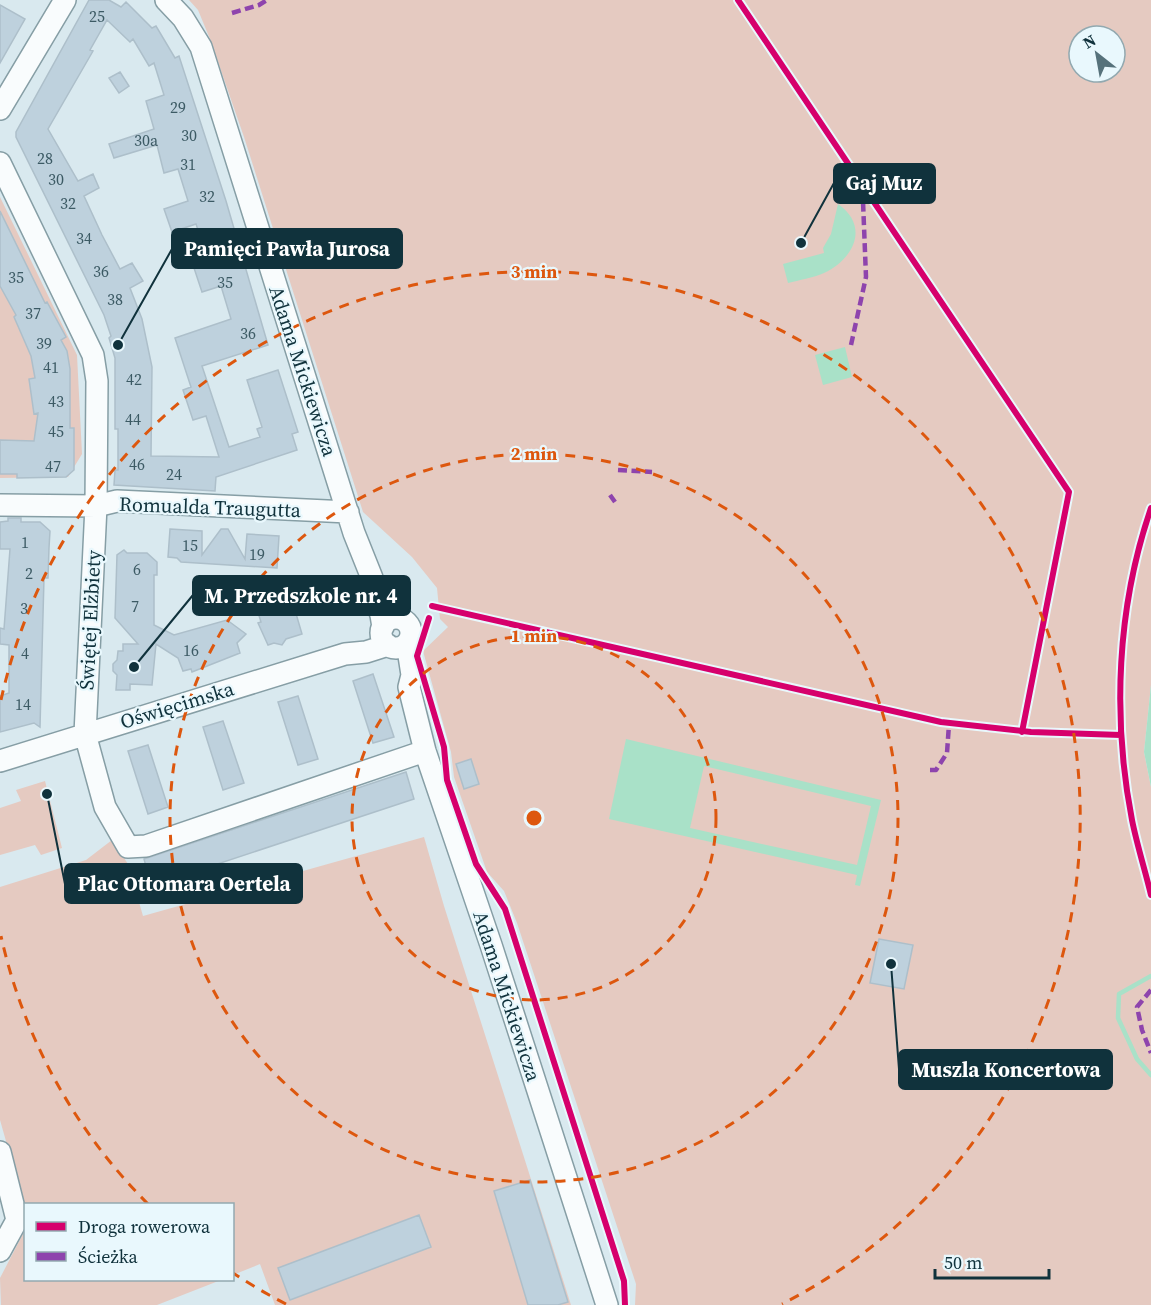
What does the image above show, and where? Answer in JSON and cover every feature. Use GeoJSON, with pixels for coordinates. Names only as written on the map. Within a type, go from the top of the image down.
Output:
{"type":"FeatureCollection","features":[{"type":"Feature","properties":{"kind":"street"},"geometry":{"type":"LineString","coordinates":[[0,109],[64,0]]}},
{"type":"Feature","properties":{"kind":"street","name":"Adama Mickiewicza"},"geometry":{"type":"LineString","coordinates":[[166,0],[183,18],[201,47],[348,512],[372,578],[385,590],[392,635],[412,675],[409,687],[424,751],[491,945],[607,1305]]}},
{"type":"Feature","properties":{"kind":"street","name":"Świętej Elżbiety"},"geometry":{"type":"LineString","coordinates":[[0,163],[93,355],[97,381],[96,506],[85,734],[105,807],[128,847],[146,846],[424,751]]}},
{"type":"Feature","properties":{"kind":"street","name":"Romualda Traugutta"},"geometry":{"type":"LineString","coordinates":[[0,505],[96,506],[117,501],[348,512]]}},
{"type":"Feature","properties":{"kind":"street","name":"Oświęcimska"},"geometry":{"type":"LineString","coordinates":[[0,761],[355,651],[366,652],[392,635]]}},
{"type":"Feature","properties":{"kind":"street"},"geometry":{"type":"LineString","coordinates":[[0,1152],[17,1220],[0,1251]]}},
{"type":"Feature","properties":{"kind":"shaded area"},"geometry":{"type":"Polygon","coordinates":[[[189,0],[1151,0],[1151,685],[1144,752],[1151,787],[1151,1305],[635,1305],[636,1284],[517,923],[504,891],[487,872],[454,777],[451,752],[423,651],[448,627],[440,619],[437,588],[412,557],[363,512],[244,137],[198,10],[189,0]]]}},
{"type":"Feature","properties":{"kind":"shaded area"},"geometry":{"type":"Polygon","coordinates":[[[0,197],[77,355],[82,454],[68,477],[0,478],[0,197]]]}},
{"type":"Feature","properties":{"kind":"shaded area"},"geometry":{"type":"Polygon","coordinates":[[[838,204],[854,222],[856,232],[850,251],[835,267],[824,273],[788,283],[783,264],[824,253],[823,248],[831,234],[838,204]]]}},
{"type":"Feature","properties":{"kind":"shaded area"},"geometry":{"type":"Polygon","coordinates":[[[845,347],[852,377],[823,385],[815,355],[845,347]]]}},
{"type":"Feature","properties":{"kind":"shaded area"},"geometry":{"type":"Polygon","coordinates":[[[1151,685],[1151,787],[1144,752],[1151,685]]]}},
{"type":"Feature","properties":{"kind":"shaded area"},"geometry":{"type":"Polygon","coordinates":[[[626,739],[881,800],[860,886],[855,885],[857,875],[609,819],[626,739]],[[704,766],[690,828],[857,865],[871,806],[704,766]]]}},
{"type":"Feature","properties":{"kind":"shaded area"},"geometry":{"type":"Polygon","coordinates":[[[45,781],[62,848],[41,855],[35,845],[0,855],[0,808],[21,801],[16,790],[45,781]]]}},
{"type":"Feature","properties":{"kind":"shaded area"},"geometry":{"type":"Polygon","coordinates":[[[424,837],[571,1305],[275,1305],[260,1264],[234,1275],[234,1203],[24,1204],[0,1120],[0,887],[86,860],[112,840],[128,864],[143,916],[424,837]]]}},
{"type":"Feature","properties":{"kind":"shaded area"},"geometry":{"type":"Polygon","coordinates":[[[24,1232],[24,1281],[218,1281],[157,1305],[1,1305],[0,1278],[24,1232]]]}},
{"type":"Feature","properties":{"kind":"building"},"geometry":{"type":"Polygon","coordinates":[[[89,0],[109,0],[121,7],[126,2],[152,28],[156,26],[175,58],[179,56],[226,201],[268,345],[202,366],[229,447],[260,437],[257,429],[262,427],[247,380],[278,370],[298,432],[292,434],[297,450],[216,477],[215,491],[114,485],[115,470],[118,470],[118,429],[115,429],[115,358],[109,338],[111,336],[104,315],[16,137],[16,132],[89,0]],[[107,20],[90,50],[93,51],[48,129],[78,181],[93,174],[99,188],[84,196],[102,235],[120,269],[132,263],[143,281],[130,288],[142,319],[152,367],[151,456],[219,457],[206,416],[193,420],[183,390],[191,387],[175,338],[231,319],[221,286],[202,292],[194,268],[209,263],[196,224],[172,232],[164,209],[188,201],[178,169],[164,173],[157,145],[114,158],[109,144],[154,129],[146,101],[164,95],[154,63],[149,66],[133,39],[130,42],[107,20]]]}},
{"type":"Feature","properties":{"kind":"building"},"geometry":{"type":"Polygon","coordinates":[[[0,5],[25,19],[0,63],[0,5]]]}},
{"type":"Feature","properties":{"kind":"building"},"geometry":{"type":"Polygon","coordinates":[[[120,72],[129,86],[119,93],[109,78],[120,72]]]}},
{"type":"Feature","properties":{"kind":"building"},"geometry":{"type":"Polygon","coordinates":[[[0,211],[45,303],[47,302],[66,337],[61,340],[67,351],[70,369],[70,428],[74,428],[74,470],[66,477],[17,478],[17,474],[0,474],[0,440],[34,441],[38,413],[34,414],[29,379],[35,378],[31,356],[14,317],[16,315],[0,286],[0,211]]]}},
{"type":"Feature","properties":{"kind":"building"},"geometry":{"type":"Polygon","coordinates":[[[8,518],[21,518],[21,522],[40,522],[50,531],[48,578],[44,578],[40,727],[34,723],[0,732],[0,696],[9,693],[9,645],[0,644],[0,628],[4,629],[10,549],[0,549],[0,522],[8,521],[8,518]]]}},
{"type":"Feature","properties":{"kind":"building"},"geometry":{"type":"Polygon","coordinates":[[[170,529],[202,531],[202,555],[221,529],[228,529],[245,559],[247,534],[279,536],[277,568],[181,562],[177,558],[168,557],[170,529]]]}},
{"type":"Feature","properties":{"kind":"building"},"geometry":{"type":"Polygon","coordinates":[[[124,550],[127,553],[147,553],[157,562],[157,575],[154,575],[154,625],[174,635],[227,620],[246,634],[237,643],[240,653],[192,672],[191,669],[183,671],[178,658],[156,644],[152,685],[130,684],[130,690],[116,690],[117,675],[113,671],[113,664],[117,660],[118,651],[123,651],[123,644],[138,644],[115,618],[117,555],[124,550]]]}},
{"type":"Feature","properties":{"kind":"building"},"geometry":{"type":"Polygon","coordinates":[[[292,600],[302,634],[286,639],[282,645],[274,643],[268,645],[258,623],[261,622],[256,606],[268,602],[270,607],[292,600]]]}},
{"type":"Feature","properties":{"kind":"building"},"geometry":{"type":"Polygon","coordinates":[[[373,674],[394,737],[373,743],[353,681],[373,674]]]}},
{"type":"Feature","properties":{"kind":"building"},"geometry":{"type":"Polygon","coordinates":[[[298,696],[318,759],[298,765],[278,702],[298,696]]]}},
{"type":"Feature","properties":{"kind":"building"},"geometry":{"type":"Polygon","coordinates":[[[223,721],[244,783],[223,790],[203,727],[223,721]]]}},
{"type":"Feature","properties":{"kind":"building"},"geometry":{"type":"Polygon","coordinates":[[[148,745],[168,807],[148,814],[128,751],[148,745]]]}},
{"type":"Feature","properties":{"kind":"building"},"geometry":{"type":"Polygon","coordinates":[[[471,759],[479,784],[464,789],[456,764],[471,759]]]}},
{"type":"Feature","properties":{"kind":"building"},"geometry":{"type":"Polygon","coordinates":[[[406,772],[414,799],[160,883],[156,868],[147,870],[144,859],[406,772]]]}},
{"type":"Feature","properties":{"kind":"building"},"geometry":{"type":"Polygon","coordinates":[[[879,939],[913,945],[904,989],[870,983],[879,939]]]}},
{"type":"Feature","properties":{"kind":"building"},"geometry":{"type":"Polygon","coordinates":[[[530,1180],[568,1302],[558,1305],[528,1305],[494,1191],[530,1180]]]}},
{"type":"Feature","properties":{"kind":"building"},"geometry":{"type":"Polygon","coordinates":[[[419,1215],[431,1247],[290,1300],[278,1268],[419,1215]]]}},
{"type":"Feature","properties":{"kind":"waterway"},"geometry":{"type":"LineString","coordinates":[[1151,976],[1119,994],[1118,1018],[1137,1059],[1151,1075]]}},
{"type":"Feature","properties":{"kind":"marked path"},"geometry":{"type":"LineString","coordinates":[[232,13],[259,5],[267,0]]}},
{"type":"Feature","properties":{"kind":"marked path"},"geometry":{"type":"LineString","coordinates":[[851,345],[866,277],[863,201],[866,191],[882,179]]}},
{"type":"Feature","properties":{"kind":"marked path"},"geometry":{"type":"LineString","coordinates":[[618,470],[652,472]]}},
{"type":"Feature","properties":{"kind":"marked path"},"geometry":{"type":"LineString","coordinates":[[610,495],[615,502]]}},
{"type":"Feature","properties":{"kind":"marked path"},"geometry":{"type":"LineString","coordinates":[[930,770],[936,770],[947,753],[949,724]]}},
{"type":"Feature","properties":{"kind":"marked path"},"geometry":{"type":"LineString","coordinates":[[1151,990],[1137,1007],[1142,1030],[1151,1053]]}},
{"type":"Feature","properties":{"kind":"cycle path"},"geometry":{"type":"LineString","coordinates":[[738,0],[1069,492],[1022,732]]}},
{"type":"Feature","properties":{"kind":"cycle path"},"geometry":{"type":"LineString","coordinates":[[1151,508],[1131,584],[1121,662],[1120,702],[1126,781],[1134,829],[1151,895]]}},
{"type":"Feature","properties":{"kind":"cycle path"},"geometry":{"type":"LineString","coordinates":[[432,606],[941,722],[1031,732],[1121,735]]}},
{"type":"Feature","properties":{"kind":"cycle path"},"geometry":{"type":"LineString","coordinates":[[429,618],[417,656],[444,747],[447,780],[476,864],[505,909],[624,1281],[625,1305]]}},
{"type":"Feature","properties":{"kind":"place","name":"Gaj Muz"},"geometry":{"type":"Point","coordinates":[801,243]}},
{"type":"Feature","properties":{"kind":"place","name":"Pamięci Pawła Jurosa"},"geometry":{"type":"Point","coordinates":[118,345]}},
{"type":"Feature","properties":{"kind":"place","name":"M. Przedszkole nr. 4"},"geometry":{"type":"Point","coordinates":[134,667]}},
{"type":"Feature","properties":{"kind":"place","name":"Plac Ottomara Oertela"},"geometry":{"type":"Point","coordinates":[47,794]}},
{"type":"Feature","properties":{"kind":"place","name":"Muszla Koncertowa"},"geometry":{"type":"Point","coordinates":[891,964]}}]}
